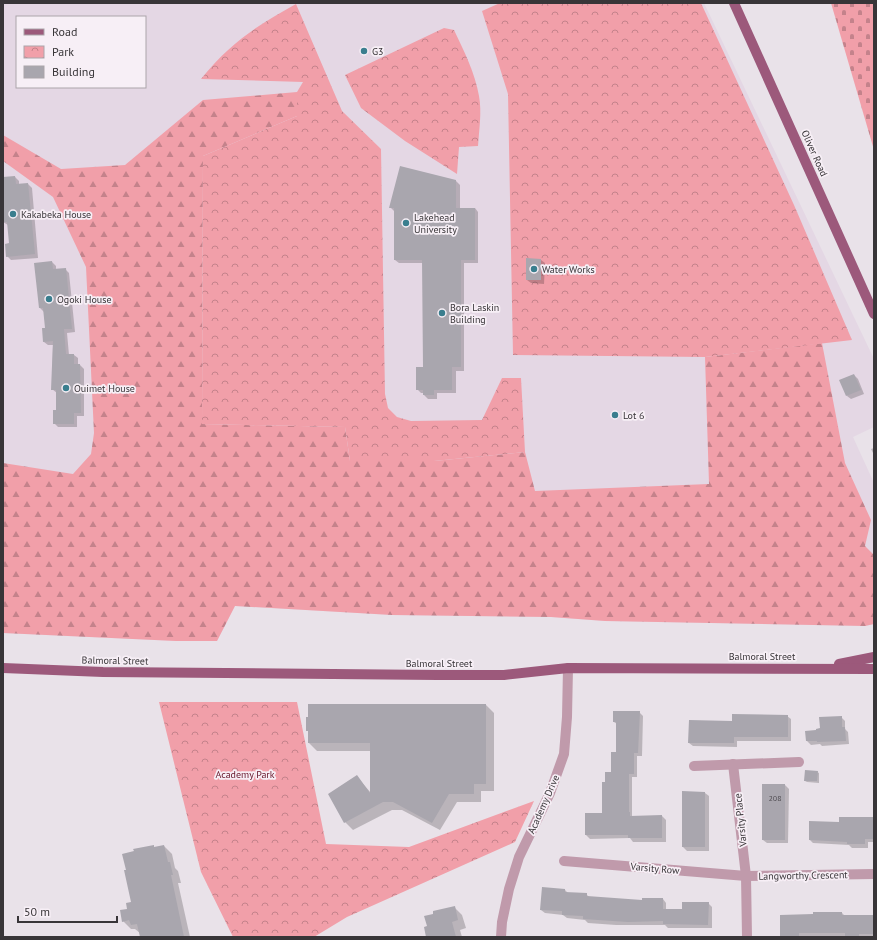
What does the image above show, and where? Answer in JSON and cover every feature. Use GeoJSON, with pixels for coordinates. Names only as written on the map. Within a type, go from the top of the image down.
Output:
{"type":"FeatureCollection","features":[{"type":"Feature","properties":{"kind":"main road","name":"Oliver Road"},"geometry":{"type":"LineString","coordinates":[[734,3],[874,314]]}},
{"type":"Feature","properties":{"kind":"main road"},"geometry":{"type":"LineString","coordinates":[[822,668],[874,657]]}},
{"type":"Feature","properties":{"kind":"main road","name":"Balmoral Street"},"geometry":{"type":"LineString","coordinates":[[3,668],[103,672],[446,675],[504,675],[568,668],[874,669]]}},
{"type":"Feature","properties":{"kind":"street","name":"Academy Drive"},"geometry":{"type":"LineString","coordinates":[[501,937],[502,922],[509,889],[519,857],[550,793],[564,754],[567,717],[568,668]]}},
{"type":"Feature","properties":{"kind":"street"},"geometry":{"type":"LineString","coordinates":[[694,766],[799,762]]}},
{"type":"Feature","properties":{"kind":"street","name":"Varsity Place"},"geometry":{"type":"LineString","coordinates":[[733,764],[746,876]]}},
{"type":"Feature","properties":{"kind":"street","name":"Varsity Row"},"geometry":{"type":"LineString","coordinates":[[564,861],[746,876]]}},
{"type":"Feature","properties":{"kind":"street","name":"Langworthy Crescent"},"geometry":{"type":"LineString","coordinates":[[747,937],[746,876],[874,874]]}},
{"type":"Feature","properties":{"kind":"shaded area","name":"Lakehead University"},"geometry":{"type":"Polygon","coordinates":[[[3,3],[704,3],[874,359],[874,427],[853,437],[874,483],[874,624],[865,626],[605,621],[551,617],[392,615],[235,606],[217,641],[176,641],[3,633],[3,3]]]}},
{"type":"Feature","properties":{"kind":"green space"},"geometry":{"type":"Polygon","coordinates":[[[500,3],[701,3],[794,205],[852,340],[705,357],[513,355],[508,94],[482,11],[500,3]]]}},
{"type":"Feature","properties":{"kind":"green space"},"geometry":{"type":"Polygon","coordinates":[[[831,3],[874,3],[874,150],[831,3]]]}},
{"type":"Feature","properties":{"kind":"green space"},"geometry":{"type":"Polygon","coordinates":[[[296,4],[342,111],[381,149],[385,394],[388,408],[397,417],[411,421],[482,420],[502,378],[521,378],[525,452],[434,461],[350,461],[345,427],[202,424],[203,156],[297,116],[297,92],[303,82],[201,79],[222,55],[244,36],[296,4]]]}},
{"type":"Feature","properties":{"kind":"green space"},"geometry":{"type":"Polygon","coordinates":[[[444,28],[454,30],[472,71],[480,102],[478,146],[459,147],[457,174],[405,141],[361,108],[345,75],[444,28]]]}},
{"type":"Feature","properties":{"kind":"green space"},"geometry":{"type":"Polygon","coordinates":[[[297,92],[297,116],[203,156],[202,424],[345,427],[350,461],[434,461],[525,452],[535,491],[709,484],[705,357],[822,343],[845,463],[871,520],[865,546],[874,555],[874,624],[865,626],[605,621],[551,617],[392,615],[235,606],[217,641],[176,641],[3,633],[3,463],[73,474],[91,454],[94,433],[86,267],[53,197],[3,161],[3,135],[61,169],[125,165],[203,100],[297,92]]]}},
{"type":"Feature","properties":{"kind":"green space","name":"Academy Park"},"geometry":{"type":"Polygon","coordinates":[[[159,702],[297,702],[326,844],[409,847],[534,801],[515,842],[347,917],[314,937],[233,937],[201,872],[159,702]]]}},
{"type":"Feature","properties":{"kind":"building","name":"Bora Laskin Building"},"geometry":{"type":"Polygon","coordinates":[[[400,166],[456,180],[456,208],[475,208],[475,260],[461,260],[461,367],[452,367],[452,390],[434,390],[434,395],[423,395],[423,390],[416,390],[416,367],[423,367],[422,260],[394,260],[394,208],[389,208],[400,166]]]}},
{"type":"Feature","properties":{"kind":"building","name":"Kakabeka House"},"geometry":{"type":"Polygon","coordinates":[[[15,176],[16,184],[28,183],[35,254],[6,257],[5,244],[9,243],[7,222],[3,222],[3,177],[15,176]]]}},
{"type":"Feature","properties":{"kind":"building","name":"Water Works"},"geometry":{"type":"Polygon","coordinates":[[[526,258],[541,259],[541,280],[526,280],[526,258]]]}},
{"type":"Feature","properties":{"kind":"building"},"geometry":{"type":"Polygon","coordinates":[[[52,261],[53,269],[66,268],[72,329],[64,329],[66,354],[74,354],[74,364],[80,364],[81,413],[74,413],[74,424],[53,424],[53,410],[56,410],[56,390],[51,390],[53,341],[43,342],[42,328],[45,328],[43,308],[39,308],[34,263],[52,261]]]}},
{"type":"Feature","properties":{"kind":"building"},"geometry":{"type":"Polygon","coordinates":[[[854,374],[861,390],[846,396],[839,380],[854,374]]]}},
{"type":"Feature","properties":{"kind":"building"},"geometry":{"type":"Polygon","coordinates":[[[308,704],[486,704],[486,784],[474,784],[474,794],[449,794],[432,823],[393,802],[383,802],[344,823],[328,794],[357,775],[370,793],[370,743],[308,743],[306,717],[308,717],[308,704]]]}},
{"type":"Feature","properties":{"kind":"building"},"geometry":{"type":"Polygon","coordinates":[[[613,711],[640,711],[638,753],[634,753],[634,774],[629,774],[629,812],[630,816],[662,815],[662,838],[628,838],[628,835],[585,835],[585,813],[602,813],[602,782],[605,782],[605,772],[611,772],[611,752],[616,752],[616,722],[613,722],[613,711]]]}},
{"type":"Feature","properties":{"kind":"building"},"geometry":{"type":"Polygon","coordinates":[[[732,714],[788,715],[788,737],[734,737],[734,743],[688,743],[689,720],[732,721],[732,714]]]}},
{"type":"Feature","properties":{"kind":"building"},"geometry":{"type":"Polygon","coordinates":[[[842,716],[842,727],[845,727],[846,741],[806,741],[805,731],[820,728],[819,717],[842,716]]]}},
{"type":"Feature","properties":{"kind":"building"},"geometry":{"type":"Polygon","coordinates":[[[805,770],[818,771],[817,781],[804,781],[805,770]]]}},
{"type":"Feature","properties":{"kind":"building"},"geometry":{"type":"Polygon","coordinates":[[[762,784],[785,784],[785,840],[762,840],[762,784]]]}},
{"type":"Feature","properties":{"kind":"building"},"geometry":{"type":"Polygon","coordinates":[[[682,791],[705,792],[705,847],[682,847],[682,791]]]}},
{"type":"Feature","properties":{"kind":"building"},"geometry":{"type":"Polygon","coordinates":[[[839,817],[874,817],[874,839],[865,839],[865,844],[847,844],[847,842],[809,840],[809,821],[839,822],[839,817]]]}},
{"type":"Feature","properties":{"kind":"building"},"geometry":{"type":"Polygon","coordinates":[[[154,845],[154,847],[164,845],[168,862],[170,862],[173,875],[171,875],[184,937],[140,937],[137,924],[131,925],[129,920],[122,922],[120,910],[127,909],[126,903],[131,902],[122,854],[134,851],[133,849],[154,845]]]}},
{"type":"Feature","properties":{"kind":"building"},"geometry":{"type":"Polygon","coordinates":[[[542,887],[565,889],[565,892],[587,893],[587,896],[642,900],[642,898],[663,898],[663,909],[682,909],[682,902],[709,902],[708,925],[663,924],[663,921],[628,922],[583,919],[583,916],[562,915],[562,911],[540,910],[542,887]]]}},
{"type":"Feature","properties":{"kind":"building"},"geometry":{"type":"Polygon","coordinates":[[[455,906],[458,920],[452,922],[456,937],[426,937],[424,927],[427,926],[424,916],[433,914],[433,911],[455,906]]]}},
{"type":"Feature","properties":{"kind":"building"},"geometry":{"type":"Polygon","coordinates":[[[813,912],[842,912],[842,915],[874,915],[874,934],[859,934],[859,937],[845,937],[845,933],[799,933],[799,937],[780,937],[780,915],[813,914],[813,912]]]}},
{"type":"Feature","properties":{"kind":"place","name":"G3"},"geometry":{"type":"Point","coordinates":[364,51]}},
{"type":"Feature","properties":{"kind":"place","name":"Kakabeka House"},"geometry":{"type":"Point","coordinates":[13,214]}},
{"type":"Feature","properties":{"kind":"place","name":"Lakehead University"},"geometry":{"type":"Point","coordinates":[406,223]}},
{"type":"Feature","properties":{"kind":"place","name":"Water Works"},"geometry":{"type":"Point","coordinates":[534,269]}},
{"type":"Feature","properties":{"kind":"place","name":"Ogoki House"},"geometry":{"type":"Point","coordinates":[49,299]}},
{"type":"Feature","properties":{"kind":"place","name":"Bora Laskin Building"},"geometry":{"type":"Point","coordinates":[442,313]}},
{"type":"Feature","properties":{"kind":"place","name":"Ouimet House"},"geometry":{"type":"Point","coordinates":[66,388]}},
{"type":"Feature","properties":{"kind":"place","name":"Lot 6"},"geometry":{"type":"Point","coordinates":[615,415]}}]}
